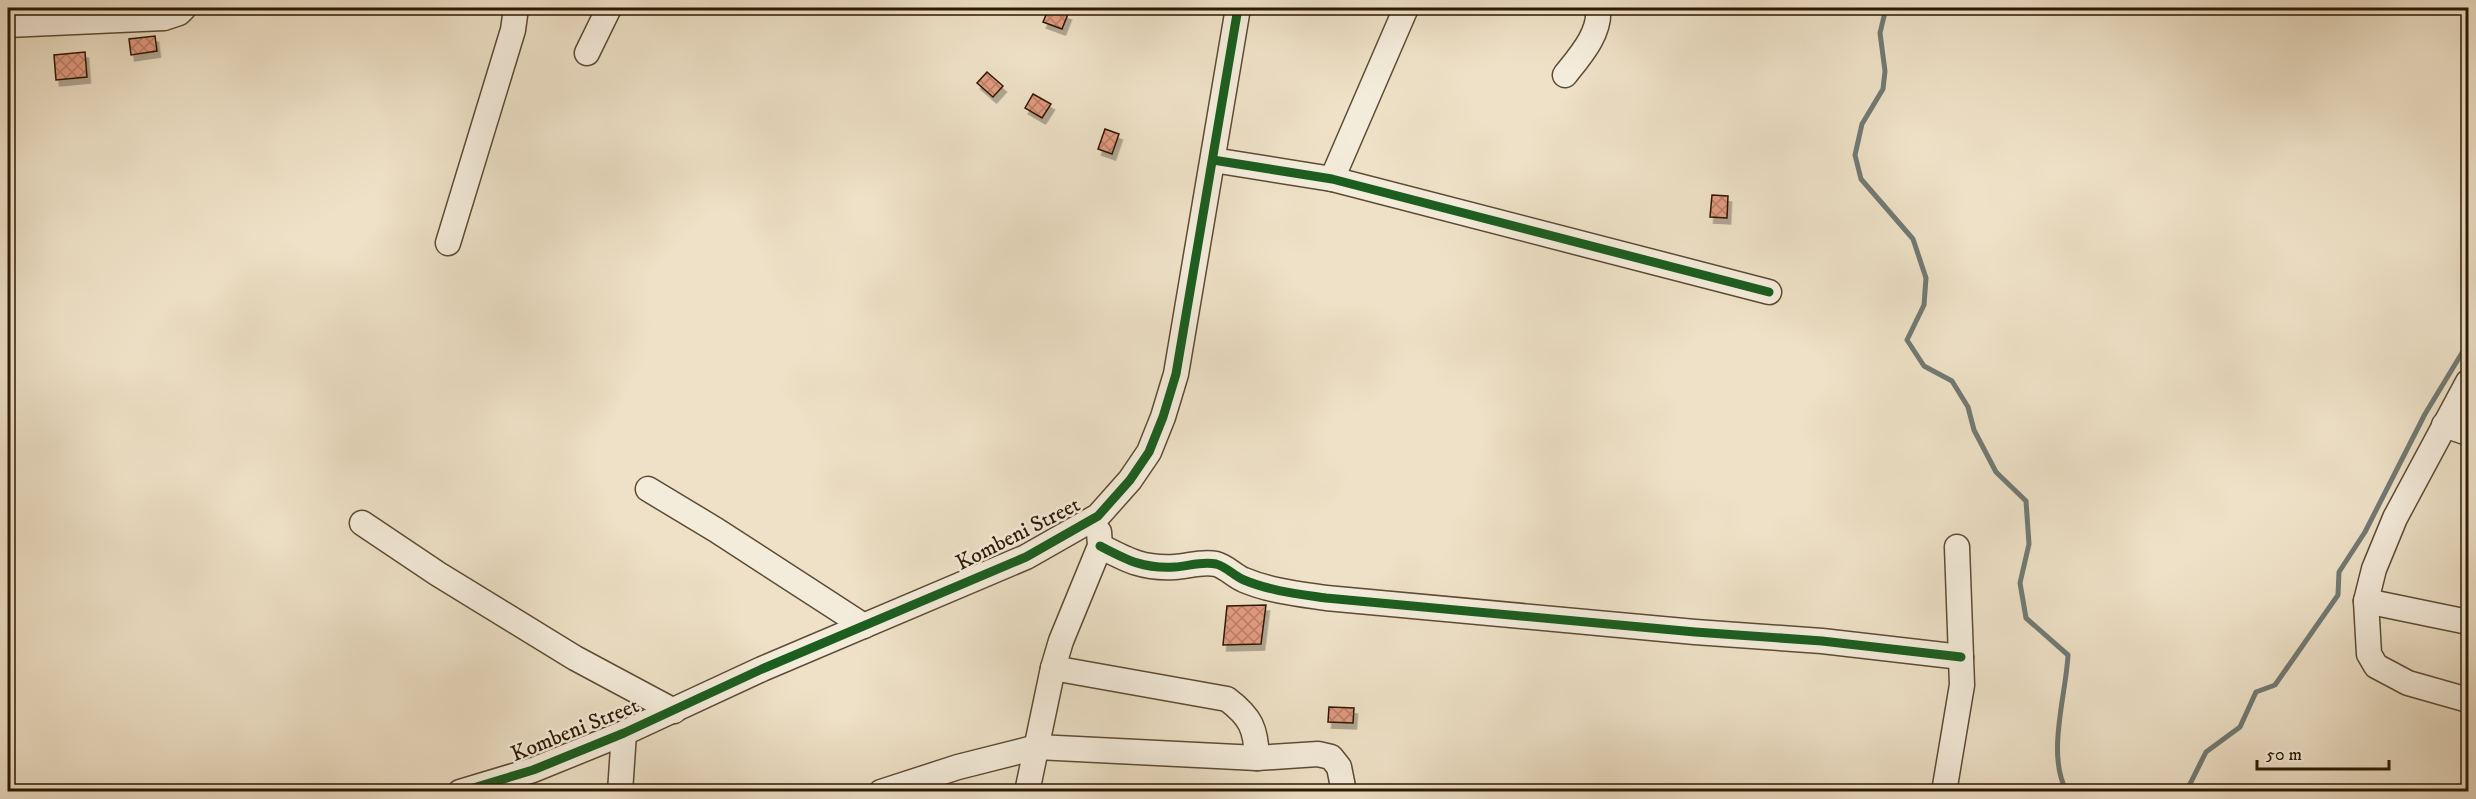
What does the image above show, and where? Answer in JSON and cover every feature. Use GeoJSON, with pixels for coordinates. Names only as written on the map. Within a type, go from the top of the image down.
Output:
{"type":"FeatureCollection","features":[{"type":"Feature","properties":{"kind":"street"},"geometry":{"type":"LineString","coordinates":[[8,25],[164,18],[179,13],[184,8]]}},
{"type":"Feature","properties":{"kind":"street"},"geometry":{"type":"LineString","coordinates":[[448,243],[513,30],[516,8]]}},
{"type":"Feature","properties":{"kind":"street"},"geometry":{"type":"LineString","coordinates":[[587,53],[609,8]]}},
{"type":"Feature","properties":{"kind":"street","name":"Kombeni Street"},"geometry":{"type":"LineString","coordinates":[[460,792],[533,770],[624,733],[762,669],[1026,556],[1098,516],[1149,452],[1176,374],[1238,8]]}},
{"type":"Feature","properties":{"kind":"street"},"geometry":{"type":"LineString","coordinates":[[1332,180],[1406,8]]}},
{"type":"Feature","properties":{"kind":"street"},"geometry":{"type":"LineString","coordinates":[[1565,75],[1586,48],[1595,30],[1598,8]]}},
{"type":"Feature","properties":{"kind":"street"},"geometry":{"type":"LineString","coordinates":[[1213,160],[1332,180],[1769,292]]}},
{"type":"Feature","properties":{"kind":"street"},"geometry":{"type":"LineString","coordinates":[[2469,382],[2395,518],[2374,568],[2366,601],[2369,654],[2376,666],[2408,683],[2469,700]]}},
{"type":"Feature","properties":{"kind":"street"},"geometry":{"type":"LineString","coordinates":[[2444,425],[2469,433]]}},
{"type":"Feature","properties":{"kind":"street"},"geometry":{"type":"LineString","coordinates":[[648,489],[864,626]]}},
{"type":"Feature","properties":{"kind":"street"},"geometry":{"type":"LineString","coordinates":[[1027,792],[1053,668],[1061,641],[1100,546],[1098,516]]}},
{"type":"Feature","properties":{"kind":"street"},"geometry":{"type":"LineString","coordinates":[[362,524],[438,574],[575,658],[674,711]]}},
{"type":"Feature","properties":{"kind":"street"},"geometry":{"type":"LineString","coordinates":[[1100,546],[1138,564],[1176,567],[1203,562],[1216,564],[1228,569],[1242,580],[1277,590],[1326,598],[1695,632],[1822,641],[1961,657]]}},
{"type":"Feature","properties":{"kind":"street"},"geometry":{"type":"LineString","coordinates":[[1944,792],[1962,685],[1957,547]]}},
{"type":"Feature","properties":{"kind":"street"},"geometry":{"type":"LineString","coordinates":[[2366,601],[2469,622]]}},
{"type":"Feature","properties":{"kind":"street"},"geometry":{"type":"LineString","coordinates":[[1053,668],[1227,699],[1243,711],[1252,725],[1257,758]]}},
{"type":"Feature","properties":{"kind":"street"},"geometry":{"type":"LineString","coordinates":[[620,792],[624,733]]}},
{"type":"Feature","properties":{"kind":"street"},"geometry":{"type":"LineString","coordinates":[[881,792],[966,765],[1037,747],[1257,758],[1318,754],[1331,757],[1339,767],[1344,792]]}},
{"type":"Feature","properties":{"kind":"building"},"geometry":{"type":"Polygon","coordinates":[[[1049,8],[1068,14],[1062,29],[1043,22],[1049,8]]]}},
{"type":"Feature","properties":{"kind":"building"},"geometry":{"type":"Polygon","coordinates":[[[155,36],[157,51],[131,55],[129,39],[155,36]]]}},
{"type":"Feature","properties":{"kind":"building"},"geometry":{"type":"Polygon","coordinates":[[[85,52],[87,77],[56,80],[54,55],[85,52]]]}},
{"type":"Feature","properties":{"kind":"building"},"geometry":{"type":"Polygon","coordinates":[[[987,72],[1003,86],[993,97],[977,83],[987,72]]]}},
{"type":"Feature","properties":{"kind":"building"},"geometry":{"type":"Polygon","coordinates":[[[1033,94],[1051,104],[1042,118],[1025,108],[1033,94]]]}},
{"type":"Feature","properties":{"kind":"building"},"geometry":{"type":"Polygon","coordinates":[[[1105,129],[1119,134],[1112,154],[1098,149],[1105,129]]]}},
{"type":"Feature","properties":{"kind":"building"},"geometry":{"type":"Polygon","coordinates":[[[1712,195],[1728,196],[1727,218],[1710,217],[1712,195]]]}},
{"type":"Feature","properties":{"kind":"building"},"geometry":{"type":"Polygon","coordinates":[[[1266,605],[1261,644],[1223,645],[1227,606],[1266,605]]]}},
{"type":"Feature","properties":{"kind":"building"},"geometry":{"type":"Polygon","coordinates":[[[1329,707],[1354,708],[1353,723],[1328,722],[1329,707]]]}},
{"type":"Feature","properties":{"kind":"waterway"},"geometry":{"type":"LineString","coordinates":[[1886,8],[1880,33],[1885,71],[1883,89],[1862,124],[1855,155],[1861,179],[1913,239],[1926,278],[1924,305],[1907,340],[1924,366],[1952,381],[1968,407],[1974,430],[1996,472],[2026,501],[2029,544],[2020,583],[2026,618],[2068,655],[2058,743],[2058,761],[2067,792]]}},
{"type":"Feature","properties":{"kind":"waterway"},"geometry":{"type":"LineString","coordinates":[[2186,792],[2206,752],[2240,727],[2256,692],[2275,685],[2338,595],[2339,572],[2365,532],[2425,414],[2468,343]]}},
{"type":"Feature","properties":{"kind":"cycle path"},"geometry":{"type":"LineString","coordinates":[[460,792],[533,770],[624,733],[762,669],[1026,557],[1098,516],[1130,480],[1149,452],[1176,374],[1238,8]]}},
{"type":"Feature","properties":{"kind":"cycle path"},"geometry":{"type":"LineString","coordinates":[[1213,160],[1332,179],[1769,292]]}},
{"type":"Feature","properties":{"kind":"cycle path"},"geometry":{"type":"LineString","coordinates":[[1100,546],[1144,565],[1164,567],[1211,563],[1224,567],[1254,584],[1285,592],[1326,598],[1695,632],[1822,641],[1961,657]]}}]}
